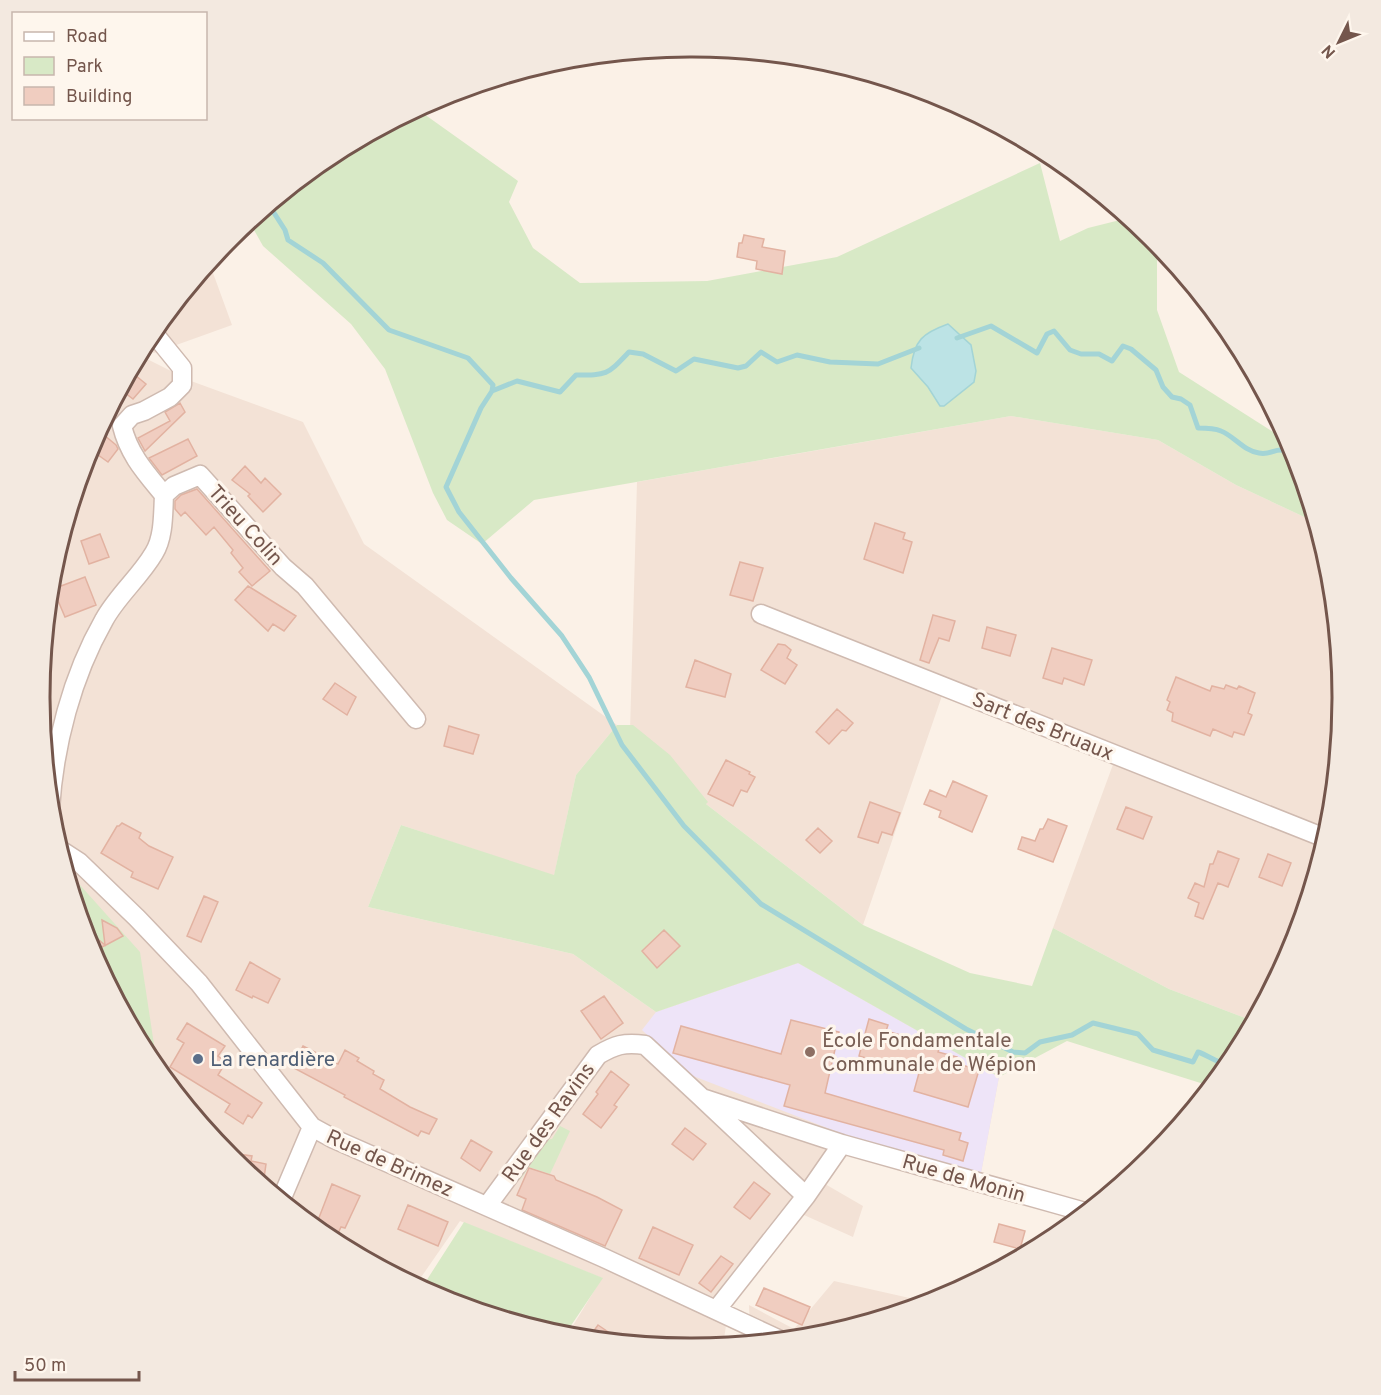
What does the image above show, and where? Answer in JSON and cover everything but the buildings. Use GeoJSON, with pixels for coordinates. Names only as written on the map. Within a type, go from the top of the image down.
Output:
{"type":"FeatureCollection","features":[{"type":"Feature","properties":{"kind":"street"},"geometry":{"type":"LineString","coordinates":[[54,767],[62,726],[77,682],[105,618],[155,552],[162,524],[164,495],[134,458],[126,442],[122,426],[132,415],[170,397],[183,385],[182,368],[159,340]]}},
{"type":"Feature","properties":{"kind":"street","name":"Trieu Colin"},"geometry":{"type":"LineString","coordinates":[[164,495],[174,486],[201,475],[283,567],[305,586],[416,719]]}},
{"type":"Feature","properties":{"kind":"street","name":"Sart des Bruaux"},"geometry":{"type":"LineString","coordinates":[[761,614],[1316,834]]}},
{"type":"Feature","properties":{"kind":"street","name":"Rue de Brimez"},"geometry":{"type":"LineString","coordinates":[[69,856],[79,862],[137,918],[199,982],[312,1127],[767,1334]]}},
{"type":"Feature","properties":{"kind":"street","name":"Rue des Ravins"},"geometry":{"type":"LineString","coordinates":[[487,1206],[597,1055],[615,1045],[632,1043],[645,1045],[702,1098]]}},
{"type":"Feature","properties":{"kind":"street"},"geometry":{"type":"LineString","coordinates":[[702,1098],[806,1196]]}},
{"type":"Feature","properties":{"kind":"street","name":"Rue de Monin"},"geometry":{"type":"LineString","coordinates":[[702,1098],[842,1144],[1076,1209]]}},
{"type":"Feature","properties":{"kind":"street"},"geometry":{"type":"LineString","coordinates":[[284,1193],[312,1127]]}},
{"type":"Feature","properties":{"kind":"street"},"geometry":{"type":"LineString","coordinates":[[717,1310],[806,1196],[842,1144]]}},
{"type":"Feature","properties":{"kind":"shaded area"},"geometry":{"type":"Polygon","coordinates":[[[212,271],[232,325],[154,353],[151,351],[182,307],[212,271]]]}},
{"type":"Feature","properties":{"kind":"shaded area"},"geometry":{"type":"Polygon","coordinates":[[[147,359],[191,381],[303,422],[364,544],[617,725],[576,775],[554,876],[401,825],[368,907],[573,954],[656,1012],[798,963],[999,1077],[981,1173],[853,1138],[825,1184],[863,1206],[853,1237],[804,1215],[732,1284],[724,1337],[649,1337],[572,1327],[602,1278],[460,1221],[420,1278],[370,1253],[300,1206],[237,1151],[182,1088],[135,1018],[98,943],[71,863],[55,781],[51,739],[51,656],[62,572],[84,491],[98,452],[116,414],[147,359]]]}},
{"type":"Feature","properties":{"kind":"shaded area"},"geometry":{"type":"Polygon","coordinates":[[[1011,416],[1158,440],[1236,485],[1305,518],[1319,572],[1330,656],[1332,697],[1326,781],[1310,863],[1297,904],[1283,943],[1246,1018],[1169,989],[1053,928],[1115,759],[945,687],[863,925],[706,804],[630,731],[637,482],[1011,416]]]}},
{"type":"Feature","properties":{"kind":"shaded area","name":"École Fondamentale Communale de Wépion"},"geometry":{"type":"Polygon","coordinates":[[[798,963],[999,1077],[981,1173],[853,1138],[688,1074],[642,1030],[656,1012],[798,963]]]}},
{"type":"Feature","properties":{"kind":"shaded area"},"geometry":{"type":"Polygon","coordinates":[[[834,1281],[912,1299],[856,1317],[816,1326],[750,1335],[749,1305],[794,1329],[834,1281]]]}},
{"type":"Feature","properties":{"kind":"green space"},"geometry":{"type":"Polygon","coordinates":[[[425,115],[518,181],[509,202],[533,248],[580,283],[707,281],[837,257],[1040,163],[1060,241],[1088,228],[1118,221],[1157,258],[1157,310],[1179,372],[1274,432],[1283,452],[1305,518],[1236,485],[1158,440],[1011,416],[534,500],[482,544],[447,520],[433,493],[385,369],[351,324],[263,246],[254,229],[300,189],[370,142],[425,115]]]}},
{"type":"Feature","properties":{"kind":"green space"},"geometry":{"type":"Polygon","coordinates":[[[617,725],[633,725],[670,755],[708,802],[706,804],[863,925],[970,973],[1032,986],[1053,928],[1169,989],[1246,1018],[1202,1084],[1067,1041],[999,1077],[798,963],[656,1012],[573,954],[368,907],[401,825],[554,875],[576,775],[617,725]]]}},
{"type":"Feature","properties":{"kind":"green space"},"geometry":{"type":"Polygon","coordinates":[[[80,885],[140,952],[155,1049],[135,1018],[98,943],[79,887],[80,885]]]}},
{"type":"Feature","properties":{"kind":"green space"},"geometry":{"type":"Polygon","coordinates":[[[560,1126],[570,1131],[550,1174],[529,1167],[520,1180],[516,1178],[542,1140],[552,1139],[560,1126]]]}},
{"type":"Feature","properties":{"kind":"green space"},"geometry":{"type":"Polygon","coordinates":[[[464,1222],[603,1278],[570,1327],[525,1317],[484,1304],[426,1281],[464,1222]]]}},
{"type":"Feature","properties":{"kind":"water"},"geometry":{"type":"Polygon","coordinates":[[[948,324],[971,345],[976,371],[974,382],[944,406],[940,406],[928,387],[911,368],[912,358],[921,339],[926,334],[948,324]]]}},
{"type":"Feature","properties":{"kind":"waterway"},"geometry":{"type":"LineString","coordinates":[[273,212],[285,230],[288,240],[323,263],[389,330],[468,358],[493,385],[492,391],[517,381],[560,392],[576,375],[595,375],[606,372],[629,352],[643,354],[676,371],[694,359],[738,368],[746,366],[761,352],[777,362],[797,355],[830,362],[878,364],[919,348]]}},
{"type":"Feature","properties":{"kind":"waterway"},"geometry":{"type":"LineString","coordinates":[[957,338],[991,326],[1037,353],[1047,334],[1054,331],[1070,350],[1081,354],[1099,354],[1112,361],[1123,346],[1131,349],[1156,370],[1163,387],[1172,397],[1181,399],[1190,405],[1198,428],[1221,431],[1254,452],[1282,450]]}},
{"type":"Feature","properties":{"kind":"waterway"},"geometry":{"type":"LineString","coordinates":[[492,391],[481,408],[446,487],[459,512],[511,578],[562,636],[589,677],[622,745],[684,826],[761,904],[966,1029],[1013,1052],[1025,1053],[1040,1042],[1072,1035],[1093,1023],[1138,1034],[1153,1050],[1193,1062],[1198,1052],[1218,1062]]}},
{"type":"Feature","properties":{"kind":"place","name":"École Fondamentale Communale de Wépion"},"geometry":{"type":"Point","coordinates":[810,1052]}},
{"type":"Feature","properties":{"kind":"place","name":"La renardière"},"geometry":{"type":"Point","coordinates":[198,1059]}}]}
